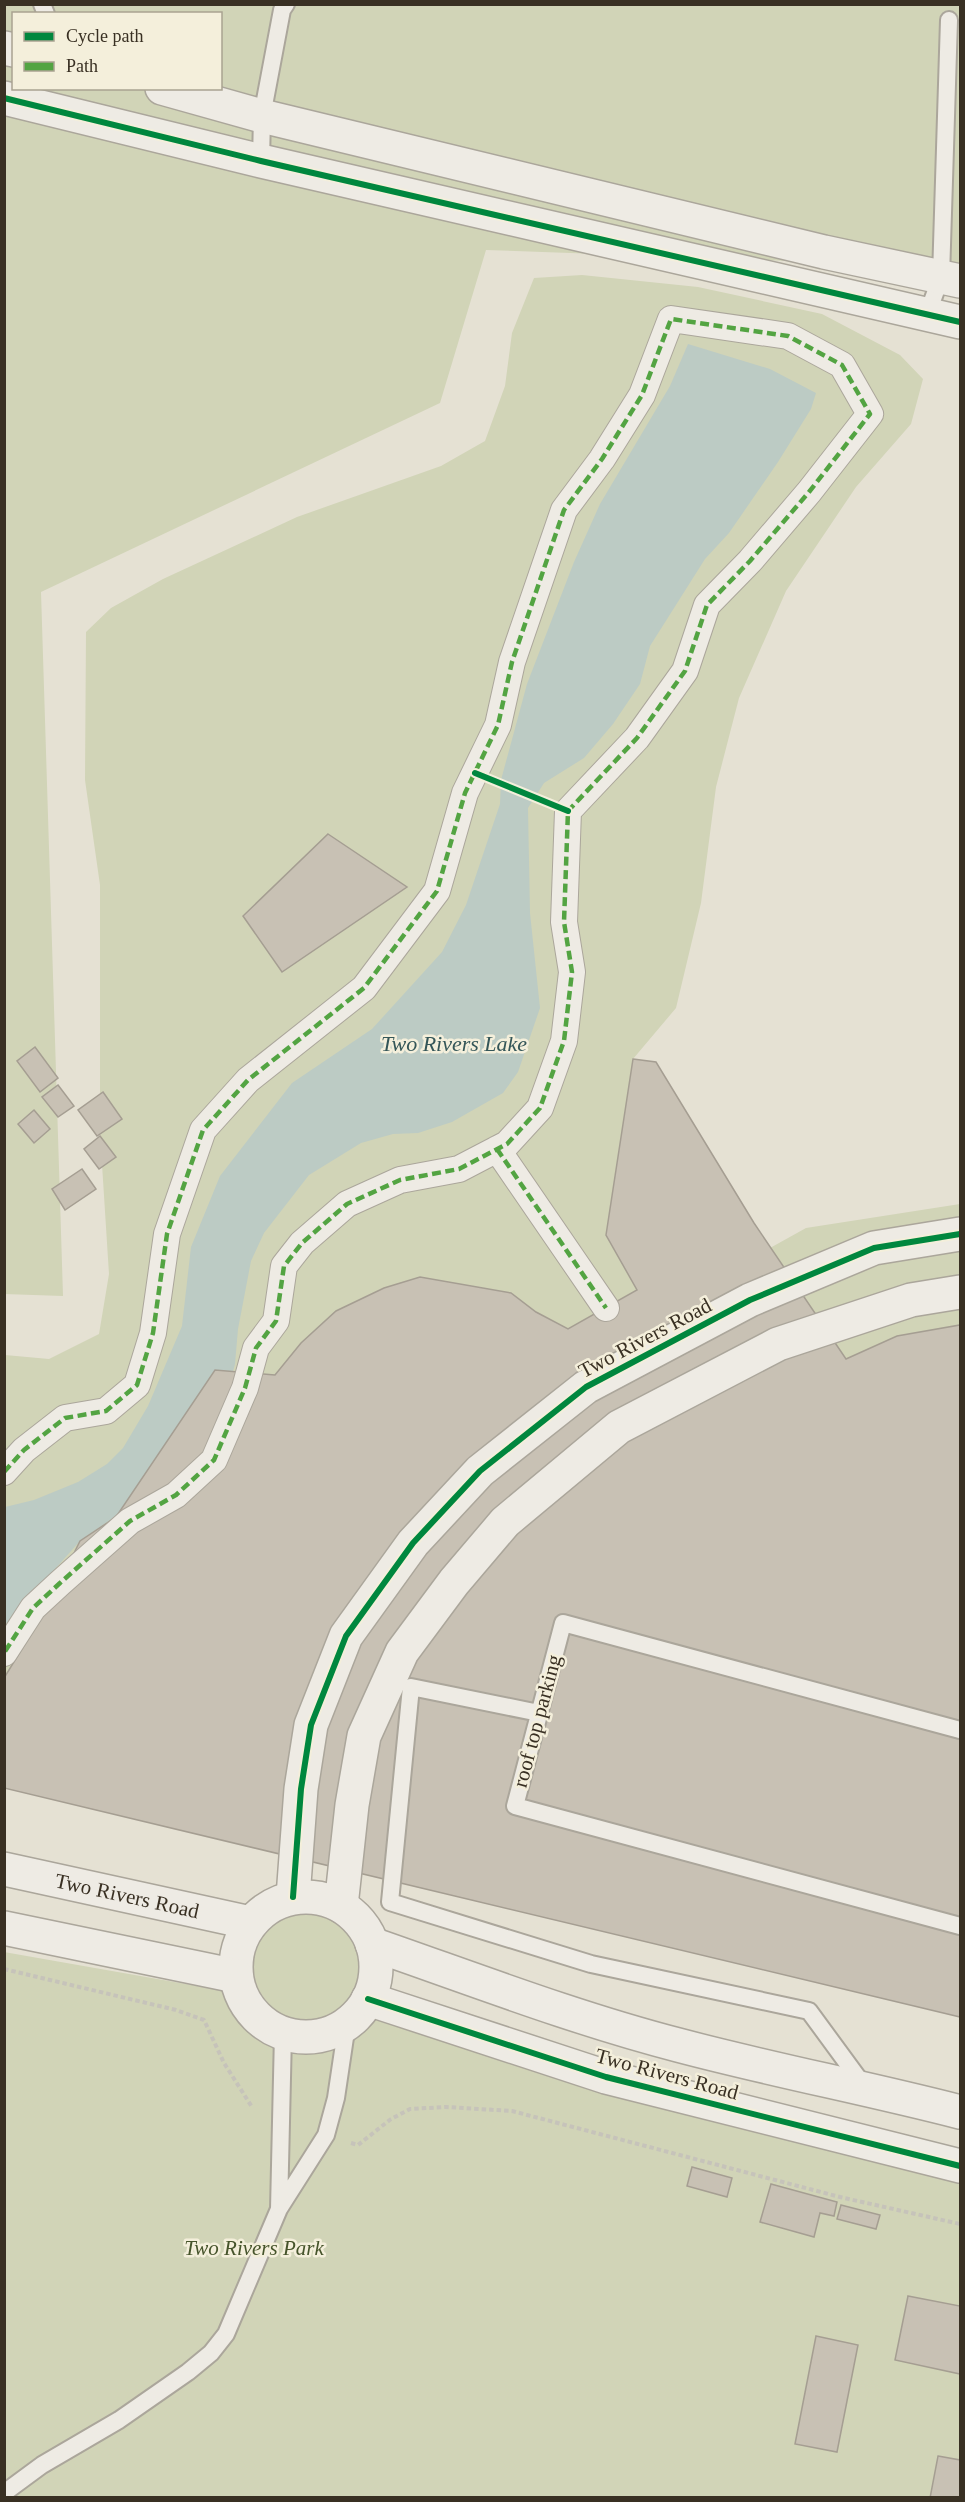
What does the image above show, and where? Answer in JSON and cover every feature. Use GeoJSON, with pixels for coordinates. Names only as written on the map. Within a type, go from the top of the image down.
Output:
{"type":"FeatureCollection","features":[{"type":"Feature","properties":{"kind":"street"},"geometry":{"type":"LineString","coordinates":[[169,90],[262,116],[812,249],[951,279]]}},
{"type":"Feature","properties":{"kind":"street"},"geometry":{"type":"LineString","coordinates":[[4,98],[261,161],[960,322]]}},
{"type":"Feature","properties":{"kind":"street"},"geometry":{"type":"LineString","coordinates":[[4,1472],[24,1450],[65,1418],[106,1411],[137,1385],[153,1333],[167,1234],[203,1130],[248,1080],[364,988],[437,891],[465,793],[498,725],[512,662],[564,510],[602,459],[642,395],[671,320],[788,336],[842,365],[870,414],[809,492],[750,561],[707,605],[685,671],[637,738],[568,811],[564,922],[572,972],[564,1041],[540,1108],[507,1144],[459,1169],[400,1180],[347,1204],[302,1243],[284,1266],[276,1321],[256,1348],[245,1388],[214,1460],[176,1496],[130,1521],[60,1583],[33,1608],[4,1653]]}},
{"type":"Feature","properties":{"kind":"street"},"geometry":{"type":"LineString","coordinates":[[497,1149],[606,1308]]}},
{"type":"Feature","properties":{"kind":"street","name":"Two Rivers Road"},"geometry":{"type":"LineString","coordinates":[[293,1898],[301,1790],[311,1725],[346,1636],[413,1543],[480,1471],[586,1387],[750,1300],[874,1248],[960,1234]]}},
{"type":"Feature","properties":{"kind":"street"},"geometry":{"type":"LineString","coordinates":[[341,1906],[352,1805],[364,1736],[402,1652],[454,1582],[505,1522],[619,1427],[778,1344],[910,1300],[960,1292]]}},
{"type":"Feature","properties":{"kind":"street","name":"Two Rivers Road"},"geometry":{"type":"LineString","coordinates":[[4,1869],[251,1923]]}},
{"type":"Feature","properties":{"kind":"street"},"geometry":{"type":"LineString","coordinates":[[293,1898],[326,1899],[341,1906],[364,1929],[372,1944],[376,1972],[368,1999],[360,2013],[347,2024],[327,2034],[305,2037],[283,2034],[265,2025],[252,2012],[242,1995],[236,1976],[241,1939],[251,1923],[277,1903],[293,1898]]}},
{"type":"Feature","properties":{"kind":"street"},"geometry":{"type":"LineString","coordinates":[[4,1928],[236,1976]]}},
{"type":"Feature","properties":{"kind":"street","name":"Two Rivers Road"},"geometry":{"type":"LineString","coordinates":[[372,1944],[574,2014],[676,2045],[864,2087],[960,2112]]}},
{"type":"Feature","properties":{"kind":"street","name":"Two Rivers Road"},"geometry":{"type":"LineString","coordinates":[[368,1999],[606,2077],[960,2166]]}},
{"type":"Feature","properties":{"kind":"lane"},"geometry":{"type":"LineString","coordinates":[[261,161],[262,116],[282,10],[286,4]]}},
{"type":"Feature","properties":{"kind":"lane"},"geometry":{"type":"LineString","coordinates":[[927,315],[951,279],[949,20]]}},
{"type":"Feature","properties":{"kind":"lane","name":"roof top parking"},"geometry":{"type":"LineString","coordinates":[[960,1730],[562,1623],[515,1806],[960,1926]]}},
{"type":"Feature","properties":{"kind":"lane"},"geometry":{"type":"LineString","coordinates":[[539,1713],[411,1687],[390,1902],[591,1964],[809,2011],[864,2087]]}},
{"type":"Feature","properties":{"kind":"lane"},"geometry":{"type":"LineString","coordinates":[[4,2493],[42,2465],[119,2420],[188,2372],[211,2353],[226,2334],[279,2209],[326,2135],[336,2098],[347,2024]]}},
{"type":"Feature","properties":{"kind":"lane"},"geometry":{"type":"LineString","coordinates":[[279,2209],[280,2120],[284,2096],[283,2034]]}},
{"type":"Feature","properties":{"kind":"path"},"geometry":{"type":"LineString","coordinates":[[4,1969],[176,2010],[204,2020],[246,2100],[260,2115],[280,2120]]}},
{"type":"Feature","properties":{"kind":"path"},"geometry":{"type":"LineString","coordinates":[[326,2135],[358,2145],[392,2120],[418,2108],[512,2111],[828,2194],[960,2224]]}},
{"type":"Feature","properties":{"kind":"green space"},"geometry":{"type":"Polygon","coordinates":[[[4,5],[960,5],[960,267],[486,250],[440,403],[41,592],[63,1296],[4,1294],[4,5]]]}},
{"type":"Feature","properties":{"kind":"green space"},"geometry":{"type":"Polygon","coordinates":[[[582,275],[698,287],[822,314],[900,355],[923,379],[911,424],[856,487],[786,591],[739,698],[716,787],[701,903],[676,1008],[633,1059],[606,1235],[637,1290],[568,1329],[536,1312],[511,1293],[470,1286],[336,1311],[301,1343],[275,1375],[219,1482],[5,1678],[5,1355],[49,1359],[99,1334],[109,1274],[100,1133],[100,885],[85,780],[86,632],[111,608],[163,579],[297,517],[441,466],[485,441],[505,386],[512,333],[534,278],[582,275]]]}},
{"type":"Feature","properties":{"kind":"green space"},"geometry":{"type":"Polygon","coordinates":[[[960,1204],[960,1325],[897,1336],[846,1359],[770,1248],[806,1228],[960,1204]]]}},
{"type":"Feature","properties":{"kind":"green space","name":"Two Rivers Park"},"geometry":{"type":"Polygon","coordinates":[[[298,1908],[319,1911],[337,1918],[350,1929],[358,1943],[362,1959],[361,1977],[355,1995],[343,2012],[481,2036],[960,2163],[960,2497],[5,2497],[4,1952],[254,1996],[249,1981],[248,1966],[253,1941],[269,1921],[298,1908]]]}},
{"type":"Feature","properties":{"kind":"water","name":"Two Rivers Lake"},"geometry":{"type":"Polygon","coordinates":[[[688,344],[770,369],[816,393],[811,409],[778,462],[729,533],[705,559],[650,646],[640,684],[613,724],[584,758],[544,783],[528,808],[530,913],[540,1008],[518,1072],[503,1093],[452,1122],[418,1133],[393,1134],[361,1143],[309,1175],[264,1233],[251,1261],[238,1329],[235,1364],[224,1404],[153,1490],[80,1541],[5,1625],[5,1507],[34,1500],[78,1482],[107,1464],[123,1448],[148,1406],[182,1326],[191,1247],[220,1176],[292,1083],[372,1029],[442,952],[466,905],[500,804],[501,780],[527,684],[574,562],[600,504],[670,386],[688,344]]]}},
{"type":"Feature","properties":{"kind":"building"},"geometry":{"type":"Polygon","coordinates":[[[328,834],[407,887],[282,972],[243,916],[328,834]]]}},
{"type":"Feature","properties":{"kind":"building"},"geometry":{"type":"Polygon","coordinates":[[[35,1047],[58,1078],[40,1092],[17,1061],[35,1047]]]}},
{"type":"Feature","properties":{"kind":"building"},"geometry":{"type":"Polygon","coordinates":[[[633,1059],[656,1062],[754,1223],[846,1359],[897,1336],[960,1325],[960,2017],[4,1788],[4,1678],[46,1610],[80,1541],[116,1517],[215,1370],[275,1375],[301,1343],[336,1311],[384,1288],[420,1277],[511,1293],[536,1312],[568,1329],[637,1290],[606,1235],[633,1059]]]}},
{"type":"Feature","properties":{"kind":"building"},"geometry":{"type":"Polygon","coordinates":[[[58,1085],[74,1106],[58,1117],[42,1097],[58,1085]]]}},
{"type":"Feature","properties":{"kind":"building"},"geometry":{"type":"Polygon","coordinates":[[[103,1092],[122,1119],[97,1136],[78,1110],[103,1092]]]}},
{"type":"Feature","properties":{"kind":"building"},"geometry":{"type":"Polygon","coordinates":[[[34,1110],[50,1129],[34,1143],[18,1124],[34,1110]]]}},
{"type":"Feature","properties":{"kind":"building"},"geometry":{"type":"Polygon","coordinates":[[[100,1136],[116,1157],[99,1169],[84,1149],[100,1136]]]}},
{"type":"Feature","properties":{"kind":"building"},"geometry":{"type":"Polygon","coordinates":[[[82,1169],[96,1189],[65,1210],[52,1189],[82,1169]]]}},
{"type":"Feature","properties":{"kind":"building"},"geometry":{"type":"Polygon","coordinates":[[[692,2167],[732,2178],[727,2197],[687,2186],[692,2167]]]}},
{"type":"Feature","properties":{"kind":"building"},"geometry":{"type":"Polygon","coordinates":[[[771,2184],[837,2202],[834,2216],[820,2213],[814,2237],[760,2222],[771,2184]]]}},
{"type":"Feature","properties":{"kind":"building"},"geometry":{"type":"Polygon","coordinates":[[[841,2205],[880,2215],[876,2229],[837,2219],[841,2205]]]}},
{"type":"Feature","properties":{"kind":"building"},"geometry":{"type":"Polygon","coordinates":[[[908,2296],[960,2306],[960,2374],[895,2360],[908,2296]]]}},
{"type":"Feature","properties":{"kind":"building"},"geometry":{"type":"Polygon","coordinates":[[[816,2336],[858,2345],[837,2452],[795,2444],[816,2336]]]}},
{"type":"Feature","properties":{"kind":"building"},"geometry":{"type":"Polygon","coordinates":[[[938,2456],[960,2460],[960,2498],[930,2498],[938,2456]]]}},
{"type":"Feature","properties":{"kind":"marked path"},"geometry":{"type":"LineString","coordinates":[[4,1472],[24,1450],[65,1418],[106,1411],[137,1385],[153,1333],[167,1234],[203,1130],[248,1080],[364,988],[437,891],[465,793],[498,725],[512,662],[564,510],[602,459],[642,395],[671,319],[788,336],[842,365],[870,414],[809,492],[750,561],[707,605],[685,671],[637,738],[568,811],[564,922],[572,972],[564,1041],[540,1108],[507,1144],[459,1169],[400,1180],[347,1204],[302,1243],[284,1266],[276,1321],[256,1348],[245,1388],[214,1460],[176,1495],[130,1521],[60,1583],[33,1608],[4,1653]]}},
{"type":"Feature","properties":{"kind":"marked path"},"geometry":{"type":"LineString","coordinates":[[497,1149],[606,1308]]}},
{"type":"Feature","properties":{"kind":"cycle path"},"geometry":{"type":"LineString","coordinates":[[4,98],[261,161],[960,322]]}},
{"type":"Feature","properties":{"kind":"cycle path"},"geometry":{"type":"LineString","coordinates":[[475,773],[568,811]]}},
{"type":"Feature","properties":{"kind":"cycle path"},"geometry":{"type":"LineString","coordinates":[[293,1897],[301,1789],[311,1725],[346,1636],[413,1543],[480,1471],[586,1387],[750,1300],[874,1248],[960,1234]]}},
{"type":"Feature","properties":{"kind":"cycle path"},"geometry":{"type":"LineString","coordinates":[[368,1999],[606,2077],[960,2166]]}}]}
